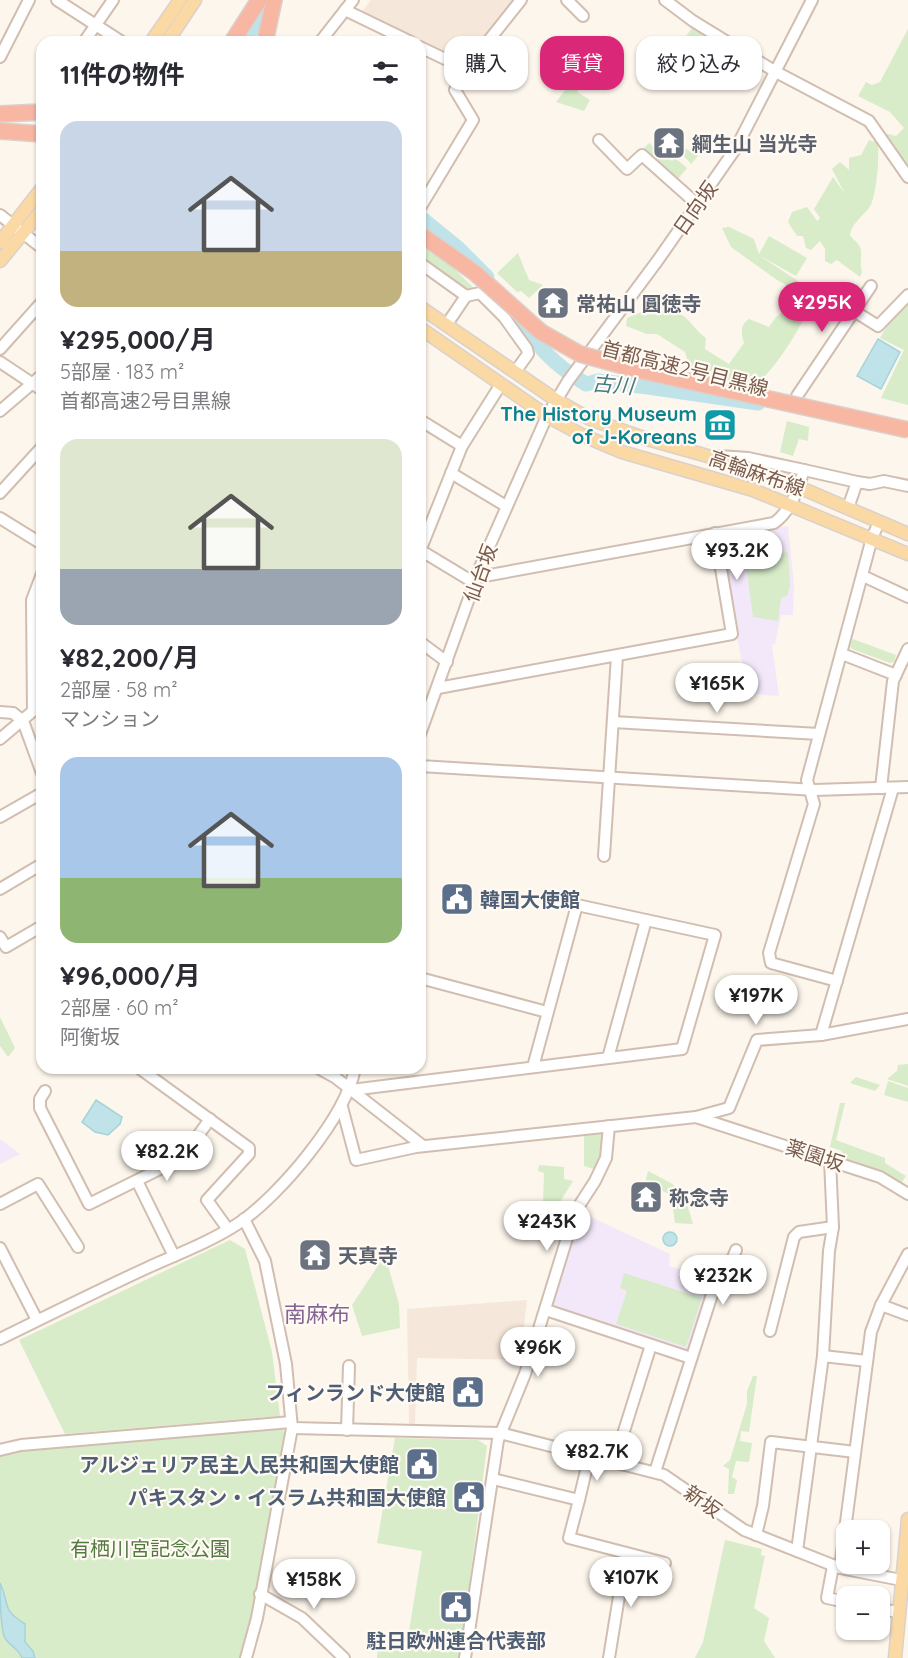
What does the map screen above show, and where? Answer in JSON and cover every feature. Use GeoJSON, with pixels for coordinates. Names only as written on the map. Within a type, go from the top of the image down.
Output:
{"type":"FeatureCollection","features":[{"type":"Feature","properties":{"kind":"highway"},"geometry":{"type":"LineString","coordinates":[[236,36],[259,0]]}},
{"type":"Feature","properties":{"kind":"highway"},"geometry":{"type":"LineString","coordinates":[[241,36],[264,0]]}},
{"type":"Feature","properties":{"kind":"highway"},"geometry":{"type":"LineString","coordinates":[[264,36],[272,0]]}},
{"type":"Feature","properties":{"kind":"highway"},"geometry":{"type":"LineString","coordinates":[[0,114],[36,114]]}},
{"type":"Feature","properties":{"kind":"highway"},"geometry":{"type":"LineString","coordinates":[[0,118],[36,115]]}},
{"type":"Feature","properties":{"kind":"highway"},"geometry":{"type":"LineString","coordinates":[[0,124],[36,125]]}},
{"type":"Feature","properties":{"kind":"highway"},"geometry":{"type":"LineString","coordinates":[[0,131],[36,134]]}},
{"type":"Feature","properties":{"kind":"highway","name":"首都高速2号目黒線"},"geometry":{"type":"LineString","coordinates":[[426,238],[475,273],[541,332],[580,354],[638,370],[908,430]]}},
{"type":"Feature","properties":{"kind":"highway","name":"首都高速2号目黒線"},"geometry":{"type":"LineString","coordinates":[[426,244],[449,259],[540,338],[590,367],[630,379],[908,440]]}},
{"type":"Feature","properties":{"kind":"main road"},"geometry":{"type":"LineString","coordinates":[[155,36],[180,0]]}},
{"type":"Feature","properties":{"kind":"main road"},"geometry":{"type":"LineString","coordinates":[[171,36],[195,0]]}},
{"type":"Feature","properties":{"kind":"main road"},"geometry":{"type":"LineString","coordinates":[[0,109],[36,113]]}},
{"type":"Feature","properties":{"kind":"main road"},"geometry":{"type":"LineString","coordinates":[[0,136],[36,138]]}},
{"type":"Feature","properties":{"kind":"main road"},"geometry":{"type":"LineString","coordinates":[[0,261],[36,198]]}},
{"type":"Feature","properties":{"kind":"main road"},"geometry":{"type":"LineString","coordinates":[[0,242],[36,215]]}},
{"type":"Feature","properties":{"kind":"main road","name":"高輪麻布線"},"geometry":{"type":"LineString","coordinates":[[426,311],[556,400],[590,419],[622,432],[710,455],[799,486],[908,534]]}},
{"type":"Feature","properties":{"kind":"main road","name":"高輪麻布線"},"geometry":{"type":"LineString","coordinates":[[426,332],[547,416],[582,435],[622,452],[727,480],[908,554]]}},
{"type":"Feature","properties":{"kind":"main road"},"geometry":{"type":"LineString","coordinates":[[895,1658],[908,1519]]}},
{"type":"Feature","properties":{"kind":"street"},"geometry":{"type":"LineString","coordinates":[[0,57],[29,0]]}},
{"type":"Feature","properties":{"kind":"street"},"geometry":{"type":"LineString","coordinates":[[57,0],[113,36]]}},
{"type":"Feature","properties":{"kind":"street"},"geometry":{"type":"LineString","coordinates":[[88,36],[113,0]]}},
{"type":"Feature","properties":{"kind":"street"},"geometry":{"type":"LineString","coordinates":[[325,36],[353,0]]}},
{"type":"Feature","properties":{"kind":"street"},"geometry":{"type":"LineString","coordinates":[[492,36],[521,0]]}},
{"type":"Feature","properties":{"kind":"street"},"geometry":{"type":"LineString","coordinates":[[567,0],[584,16]]}},
{"type":"Feature","properties":{"kind":"street"},"geometry":{"type":"LineString","coordinates":[[665,0],[693,21],[776,72],[868,122],[908,177]]}},
{"type":"Feature","properties":{"kind":"street","name":"日向坂"},"geometry":{"type":"LineString","coordinates":[[556,400],[698,205],[744,136],[812,0]]}},
{"type":"Feature","properties":{"kind":"street"},"geometry":{"type":"LineString","coordinates":[[345,10],[399,36]]}},
{"type":"Feature","properties":{"kind":"street"},"geometry":{"type":"LineString","coordinates":[[426,50],[444,58]]}},
{"type":"Feature","properties":{"kind":"street"},"geometry":{"type":"LineString","coordinates":[[426,198],[473,120],[455,90]]}},
{"type":"Feature","properties":{"kind":"street"},"geometry":{"type":"LineString","coordinates":[[599,140],[627,169],[642,155],[698,205]]}},
{"type":"Feature","properties":{"kind":"street"},"geometry":{"type":"LineString","coordinates":[[0,215],[36,243]]}},
{"type":"Feature","properties":{"kind":"street"},"geometry":{"type":"LineString","coordinates":[[426,266],[466,296]]}},
{"type":"Feature","properties":{"kind":"street"},"geometry":{"type":"LineString","coordinates":[[797,396],[871,286]]}},
{"type":"Feature","properties":{"kind":"street"},"geometry":{"type":"LineString","coordinates":[[447,324],[466,296],[480,293],[491,303],[527,349],[528,354],[515,372]]}},
{"type":"Feature","properties":{"kind":"street"},"geometry":{"type":"LineString","coordinates":[[854,311],[878,326],[908,295]]}},
{"type":"Feature","properties":{"kind":"street"},"geometry":{"type":"LineString","coordinates":[[0,349],[36,309]]}},
{"type":"Feature","properties":{"kind":"street"},"geometry":{"type":"LineString","coordinates":[[0,362],[36,386]]}},
{"type":"Feature","properties":{"kind":"street"},"geometry":{"type":"LineString","coordinates":[[426,535],[462,446],[501,384]]}},
{"type":"Feature","properties":{"kind":"street"},"geometry":{"type":"LineString","coordinates":[[0,411],[36,388]]}},
{"type":"Feature","properties":{"kind":"street","name":"仙台坂"},"geometry":{"type":"LineString","coordinates":[[426,719],[506,506],[556,400]]}},
{"type":"Feature","properties":{"kind":"street"},"geometry":{"type":"LineString","coordinates":[[426,424],[462,446]]}},
{"type":"Feature","properties":{"kind":"street"},"geometry":{"type":"LineString","coordinates":[[0,493],[36,454]]}},
{"type":"Feature","properties":{"kind":"street"},"geometry":{"type":"LineString","coordinates":[[710,455],[748,458],[857,482],[870,484],[884,481],[908,486]]}},
{"type":"Feature","properties":{"kind":"street"},"geometry":{"type":"LineString","coordinates":[[426,554],[468,579],[774,523],[781,518],[790,504],[804,470]]}},
{"type":"Feature","properties":{"kind":"street"},"geometry":{"type":"LineString","coordinates":[[451,473],[506,506]]}},
{"type":"Feature","properties":{"kind":"street"},"geometry":{"type":"LineString","coordinates":[[848,508],[857,482]]}},
{"type":"Feature","properties":{"kind":"street"},"geometry":{"type":"LineString","coordinates":[[0,518],[36,540]]}},
{"type":"Feature","properties":{"kind":"street"},"geometry":{"type":"LineString","coordinates":[[837,981],[771,963],[769,953],[814,804],[807,780],[872,538],[879,522]]}},
{"type":"Feature","properties":{"kind":"street"},"geometry":{"type":"LineString","coordinates":[[438,688],[732,634],[715,533]]}},
{"type":"Feature","properties":{"kind":"street"},"geometry":{"type":"LineString","coordinates":[[863,576],[908,597]]}},
{"type":"Feature","properties":{"kind":"street"},"geometry":{"type":"LineString","coordinates":[[29,736],[33,711],[32,600],[36,590]]}},
{"type":"Feature","properties":{"kind":"street"},"geometry":{"type":"LineString","coordinates":[[426,646],[447,662]]}},
{"type":"Feature","properties":{"kind":"street"},"geometry":{"type":"LineString","coordinates":[[881,788],[893,681],[908,649]]}},
{"type":"Feature","properties":{"kind":"street"},"geometry":{"type":"LineString","coordinates":[[842,654],[896,675]]}},
{"type":"Feature","properties":{"kind":"street"},"geometry":{"type":"LineString","coordinates":[[604,856],[617,656]]}},
{"type":"Feature","properties":{"kind":"street"},"geometry":{"type":"LineString","coordinates":[[0,739],[33,711]]}},
{"type":"Feature","properties":{"kind":"street"},"geometry":{"type":"LineString","coordinates":[[0,712],[13,713],[23,721],[36,756]]}},
{"type":"Feature","properties":{"kind":"street"},"geometry":{"type":"LineString","coordinates":[[613,722],[819,735]]}},
{"type":"Feature","properties":{"kind":"street"},"geometry":{"type":"LineString","coordinates":[[426,766],[808,789],[908,787]]}},
{"type":"Feature","properties":{"kind":"street"},"geometry":{"type":"LineString","coordinates":[[821,1035],[893,788]]}},
{"type":"Feature","properties":{"kind":"street"},"geometry":{"type":"LineString","coordinates":[[0,817],[36,796]]}},
{"type":"Feature","properties":{"kind":"street"},"geometry":{"type":"LineString","coordinates":[[0,889],[36,868]]}},
{"type":"Feature","properties":{"kind":"street"},"geometry":{"type":"LineString","coordinates":[[351,1090],[682,1049],[715,935],[577,905],[533,1067]]}},
{"type":"Feature","properties":{"kind":"street"},"geometry":{"type":"LineString","coordinates":[[608,1058],[646,920]]}},
{"type":"Feature","properties":{"kind":"street"},"geometry":{"type":"LineString","coordinates":[[0,937],[6,947],[36,933]]}},
{"type":"Feature","properties":{"kind":"street"},"geometry":{"type":"LineString","coordinates":[[426,980],[547,1012]]}},
{"type":"Feature","properties":{"kind":"street"},"geometry":{"type":"LineString","coordinates":[[342,1107],[356,1160],[423,1146],[696,1117],[703,1112],[724,1111],[729,1108],[757,1040],[821,1035],[908,1019]]}},
{"type":"Feature","properties":{"kind":"street"},"geometry":{"type":"LineString","coordinates":[[147,1074],[249,1148],[249,1154],[207,1200],[227,1228]]}},
{"type":"Feature","properties":{"kind":"street"},"geometry":{"type":"LineString","coordinates":[[327,1074],[423,1146]]}},
{"type":"Feature","properties":{"kind":"street"},"geometry":{"type":"LineString","coordinates":[[0,1339],[174,1256],[244,1219],[284,1180],[326,1131],[351,1090],[354,1074]]}},
{"type":"Feature","properties":{"kind":"street"},"geometry":{"type":"LineString","coordinates":[[45,1091],[40,1099],[39,1108],[89,1204],[182,1158],[210,1119]]}},
{"type":"Feature","properties":{"kind":"street"},"geometry":{"type":"LineString","coordinates":[[718,1123],[724,1111]]}},
{"type":"Feature","properties":{"kind":"street","name":"薬園坂"},"geometry":{"type":"LineString","coordinates":[[696,1117],[880,1177],[908,1194]]}},
{"type":"Feature","properties":{"kind":"street"},"geometry":{"type":"LineString","coordinates":[[465,1658],[500,1433],[525,1374],[565,1241],[579,1207],[606,1158],[609,1126]]}},
{"type":"Feature","properties":{"kind":"street"},"geometry":{"type":"LineString","coordinates":[[797,1551],[823,1356],[829,1251],[833,1227],[830,1160]]}},
{"type":"Feature","properties":{"kind":"street"},"geometry":{"type":"LineString","coordinates":[[137,1181],[174,1256]]}},
{"type":"Feature","properties":{"kind":"street"},"geometry":{"type":"LineString","coordinates":[[0,1204],[38,1184],[78,1247]]}},
{"type":"Feature","properties":{"kind":"street"},"geometry":{"type":"LineString","coordinates":[[244,1219],[265,1261],[286,1364],[291,1425],[251,1645],[246,1658]]}},
{"type":"Feature","properties":{"kind":"street"},"geometry":{"type":"LineString","coordinates":[[770,1331],[794,1237],[799,1232],[833,1227]]}},
{"type":"Feature","properties":{"kind":"street"},"geometry":{"type":"LineString","coordinates":[[0,1248],[37,1320]]}},
{"type":"Feature","properties":{"kind":"street"},"geometry":{"type":"LineString","coordinates":[[655,1472],[714,1286],[728,1270],[735,1250]]}},
{"type":"Feature","properties":{"kind":"street"},"geometry":{"type":"LineString","coordinates":[[844,1520],[871,1332],[881,1305],[908,1254]]}},
{"type":"Feature","properties":{"kind":"street"},"geometry":{"type":"LineString","coordinates":[[881,1305],[908,1315]]}},
{"type":"Feature","properties":{"kind":"street"},"geometry":{"type":"LineString","coordinates":[[546,1310],[692,1358]]}},
{"type":"Feature","properties":{"kind":"street"},"geometry":{"type":"LineString","coordinates":[[614,1463],[651,1345]]}},
{"type":"Feature","properties":{"kind":"street"},"geometry":{"type":"LineString","coordinates":[[823,1356],[867,1361]]}},
{"type":"Feature","properties":{"kind":"street"},"geometry":{"type":"LineString","coordinates":[[346,1430],[349,1366]]}},
{"type":"Feature","properties":{"kind":"street","name":"新坂"},"geometry":{"type":"LineString","coordinates":[[0,1450],[21,1444],[291,1425],[346,1430],[500,1433],[589,1458],[655,1472],[670,1479],[744,1530],[836,1567]]}},
{"type":"Feature","properties":{"kind":"street"},"geometry":{"type":"LineString","coordinates":[[756,1535],[763,1506],[771,1442],[855,1452]]}},
{"type":"Feature","properties":{"kind":"street"},"geometry":{"type":"LineString","coordinates":[[589,1458],[570,1538],[664,1563]]}},
{"type":"Feature","properties":{"kind":"street"},"geometry":{"type":"LineString","coordinates":[[492,1479],[579,1500]]}},
{"type":"Feature","properties":{"kind":"street"},"geometry":{"type":"LineString","coordinates":[[609,1658],[626,1553]]}},
{"type":"Feature","properties":{"kind":"street"},"geometry":{"type":"LineString","coordinates":[[816,1572],[818,1560]]}},
{"type":"Feature","properties":{"kind":"street"},"geometry":{"type":"LineString","coordinates":[[836,1570],[827,1598],[836,1600]]}},
{"type":"Feature","properties":{"kind":"street","name":"新坂"},"geometry":{"type":"LineString","coordinates":[[889,1574],[904,1576]]}},
{"type":"Feature","properties":{"kind":"street"},"geometry":{"type":"LineString","coordinates":[[260,1594],[302,1618],[344,1658]]}},
{"type":"Feature","properties":{"kind":"street"},"geometry":{"type":"LineString","coordinates":[[890,1611],[898,1612]]}},
{"type":"Feature","properties":{"kind":"shaded area"},"geometry":{"type":"Polygon","coordinates":[[[371,0],[514,0],[484,36],[444,36],[444,53],[426,44],[426,36],[409,36],[361,13],[371,0]]]}},
{"type":"Feature","properties":{"kind":"shaded area"},"geometry":{"type":"Polygon","coordinates":[[[788,526],[794,586],[793,615],[781,615],[775,644],[772,645],[779,696],[740,693],[742,663],[719,538],[788,526]]]}},
{"type":"Feature","properties":{"kind":"shaded area"},"geometry":{"type":"Polygon","coordinates":[[[0,1139],[20,1154],[0,1164],[0,1139]]]}},
{"type":"Feature","properties":{"kind":"shaded area"},"geometry":{"type":"Polygon","coordinates":[[[580,1212],[670,1254],[669,1266],[713,1278],[687,1351],[554,1310],[554,1298],[580,1212]]]}},
{"type":"Feature","properties":{"kind":"shaded area"},"geometry":{"type":"Polygon","coordinates":[[[527,1300],[520,1360],[417,1358],[415,1426],[409,1425],[407,1309],[527,1300]]]}},
{"type":"Feature","properties":{"kind":"green space"},"geometry":{"type":"Polygon","coordinates":[[[692,28],[704,36],[686,36],[692,28]]]}},
{"type":"Feature","properties":{"kind":"green space"},"geometry":{"type":"Polygon","coordinates":[[[908,29],[908,168],[884,133],[896,136],[904,128],[890,112],[858,96],[866,82],[872,85],[880,82],[908,29]]]}},
{"type":"Feature","properties":{"kind":"green space"},"geometry":{"type":"Polygon","coordinates":[[[565,90],[578,90],[577,92],[590,100],[584,111],[556,102],[565,90]]]}},
{"type":"Feature","properties":{"kind":"green space"},"geometry":{"type":"Polygon","coordinates":[[[869,140],[878,143],[876,186],[872,203],[855,224],[850,235],[861,250],[862,272],[860,277],[837,260],[831,264],[825,261],[825,249],[820,241],[811,250],[806,248],[803,236],[797,236],[788,222],[792,212],[807,207],[817,221],[820,218],[814,209],[833,177],[845,194],[832,169],[840,162],[849,170],[849,158],[861,155],[869,140]]]}},
{"type":"Feature","properties":{"kind":"green space"},"geometry":{"type":"Polygon","coordinates":[[[649,143],[672,161],[675,158],[687,168],[677,180],[644,148],[649,143]]]}},
{"type":"Feature","properties":{"kind":"green space"},"geometry":{"type":"Polygon","coordinates":[[[685,148],[698,156],[691,164],[681,153],[685,148]]]}},
{"type":"Feature","properties":{"kind":"green space"},"geometry":{"type":"Polygon","coordinates":[[[729,227],[754,239],[759,254],[769,236],[807,258],[796,276],[760,256],[816,293],[805,317],[781,357],[753,387],[691,372],[685,352],[657,334],[647,334],[626,326],[627,318],[666,302],[672,310],[685,317],[706,338],[705,349],[729,364],[744,343],[742,330],[746,321],[749,319],[769,327],[776,317],[798,300],[797,291],[777,280],[731,247],[722,228],[729,227]]]}},
{"type":"Feature","properties":{"kind":"green space"},"geometry":{"type":"Polygon","coordinates":[[[426,250],[450,265],[475,289],[466,291],[426,262],[426,250]]]}},
{"type":"Feature","properties":{"kind":"green space"},"geometry":{"type":"Polygon","coordinates":[[[518,253],[529,280],[543,285],[529,298],[521,291],[517,292],[497,273],[518,253]]]}},
{"type":"Feature","properties":{"kind":"green space"},"geometry":{"type":"Polygon","coordinates":[[[908,304],[908,405],[881,398],[904,350],[880,338],[893,316],[908,304]]]}},
{"type":"Feature","properties":{"kind":"green space"},"geometry":{"type":"Polygon","coordinates":[[[787,421],[809,427],[808,441],[799,439],[793,456],[780,452],[787,421]]]}},
{"type":"Feature","properties":{"kind":"green space"},"geometry":{"type":"Polygon","coordinates":[[[788,552],[790,585],[787,596],[781,598],[778,621],[753,617],[745,558],[788,552]]]}},
{"type":"Feature","properties":{"kind":"green space"},"geometry":{"type":"Polygon","coordinates":[[[853,639],[896,655],[894,662],[890,663],[852,649],[850,646],[853,639]]]}},
{"type":"Feature","properties":{"kind":"green space"},"geometry":{"type":"Polygon","coordinates":[[[0,1017],[15,1048],[8,1057],[0,1046],[0,1017]]]}},
{"type":"Feature","properties":{"kind":"green space"},"geometry":{"type":"Polygon","coordinates":[[[908,1064],[908,1086],[887,1079],[897,1071],[898,1065],[908,1064]]]}},
{"type":"Feature","properties":{"kind":"green space"},"geometry":{"type":"Polygon","coordinates":[[[856,1077],[880,1085],[875,1091],[850,1083],[856,1077]]]}},
{"type":"Feature","properties":{"kind":"green space"},"geometry":{"type":"Polygon","coordinates":[[[888,1081],[908,1088],[908,1102],[884,1095],[888,1081]]]}},
{"type":"Feature","properties":{"kind":"green space"},"geometry":{"type":"Polygon","coordinates":[[[840,1103],[845,1103],[836,1140],[885,1158],[885,1163],[906,1176],[902,1182],[840,1157],[842,1151],[830,1147],[840,1103]]]}},
{"type":"Feature","properties":{"kind":"green space"},"geometry":{"type":"Polygon","coordinates":[[[606,1130],[604,1154],[597,1170],[584,1166],[584,1132],[606,1130]]]}},
{"type":"Feature","properties":{"kind":"green space"},"geometry":{"type":"Polygon","coordinates":[[[539,1165],[564,1167],[564,1179],[573,1181],[560,1202],[543,1203],[544,1173],[538,1171],[539,1165]]]}},
{"type":"Feature","properties":{"kind":"green space"},"geometry":{"type":"Polygon","coordinates":[[[648,1171],[680,1190],[687,1202],[693,1224],[675,1223],[671,1195],[645,1183],[648,1171]]]}},
{"type":"Feature","properties":{"kind":"green space"},"geometry":{"type":"Polygon","coordinates":[[[230,1240],[245,1249],[272,1352],[280,1416],[65,1434],[19,1340],[230,1240]]]}},
{"type":"Feature","properties":{"kind":"green space"},"geometry":{"type":"Polygon","coordinates":[[[385,1255],[399,1304],[400,1328],[362,1336],[352,1305],[385,1255]]]}},
{"type":"Feature","properties":{"kind":"green space"},"geometry":{"type":"Polygon","coordinates":[[[624,1273],[702,1298],[686,1347],[616,1324],[627,1291],[620,1288],[624,1273]]]}},
{"type":"Feature","properties":{"kind":"green space"},"geometry":{"type":"Polygon","coordinates":[[[753,1376],[757,1376],[749,1432],[741,1431],[740,1441],[752,1443],[749,1462],[736,1461],[732,1477],[737,1480],[734,1494],[728,1494],[729,1469],[723,1466],[730,1460],[747,1404],[747,1391],[753,1376]]]}},
{"type":"Feature","properties":{"kind":"green space","name":"有栖川宮記念公園"},"geometry":{"type":"Polygon","coordinates":[[[277,1425],[283,1429],[286,1440],[251,1628],[241,1658],[0,1658],[0,1453],[277,1425]]]}},
{"type":"Feature","properties":{"kind":"green space"},"geometry":{"type":"Polygon","coordinates":[[[395,1438],[478,1440],[487,1446],[460,1658],[377,1658],[378,1645],[406,1650],[422,1551],[377,1543],[395,1438]]]}},
{"type":"Feature","properties":{"kind":"green space"},"geometry":{"type":"Polygon","coordinates":[[[725,1540],[762,1549],[761,1555],[765,1556],[754,1608],[769,1618],[764,1641],[775,1658],[695,1658],[703,1642],[725,1540]]]}},
{"type":"Feature","properties":{"kind":"water"},"geometry":{"type":"Polygon","coordinates":[[[878,339],[900,352],[881,389],[857,376],[878,339]]]}},
{"type":"Feature","properties":{"kind":"water"},"geometry":{"type":"Polygon","coordinates":[[[96,1100],[122,1117],[120,1124],[108,1135],[95,1132],[82,1122],[96,1100]]]}},
{"type":"Feature","properties":{"kind":"water"},"geometry":{"type":"Polygon","coordinates":[[[670,1232],[675,1234],[677,1239],[675,1244],[670,1246],[665,1244],[663,1239],[665,1234],[670,1232]]]}},
{"type":"Feature","properties":{"kind":"water"},"geometry":{"type":"Polygon","coordinates":[[[0,1583],[9,1610],[25,1624],[25,1642],[33,1651],[35,1658],[22,1658],[4,1636],[0,1583]]]}},
{"type":"Feature","properties":{"kind":"waterway","name":"古川"},"geometry":{"type":"LineString","coordinates":[[247,36],[275,0]]}},
{"type":"Feature","properties":{"kind":"waterway","name":"古川"},"geometry":{"type":"LineString","coordinates":[[426,222],[458,248],[487,277]]}},
{"type":"Feature","properties":{"kind":"waterway","name":"古川"},"geometry":{"type":"LineString","coordinates":[[514,313],[554,361],[586,384],[598,381],[758,403]]}},
{"type":"Feature","properties":{"kind":"place","name":"綱生山 当光寺"},"geometry":{"type":"Point","coordinates":[669,143]}},
{"type":"Feature","properties":{"kind":"place","name":"常祐山 圓徳寺"},"geometry":{"type":"Point","coordinates":[553,303]}},
{"type":"Feature","properties":{"kind":"place","name":"The History Museum of J-Koreans"},"geometry":{"type":"Point","coordinates":[720,425]}},
{"type":"Feature","properties":{"kind":"place","name":"韓国大使館"},"geometry":{"type":"Point","coordinates":[457,899]}},
{"type":"Feature","properties":{"kind":"place","name":"称念寺"},"geometry":{"type":"Point","coordinates":[646,1197]}},
{"type":"Feature","properties":{"kind":"place","name":"天真寺"},"geometry":{"type":"Point","coordinates":[315,1255]}},
{"type":"Feature","properties":{"kind":"place","name":"フィンランド大使館"},"geometry":{"type":"Point","coordinates":[468,1392]}},
{"type":"Feature","properties":{"kind":"place","name":"アルジェリア民主人民共和国大使館"},"geometry":{"type":"Point","coordinates":[422,1464]}},
{"type":"Feature","properties":{"kind":"place","name":"パキスタン・イスラム共和国大使館"},"geometry":{"type":"Point","coordinates":[469,1497]}},
{"type":"Feature","properties":{"kind":"place","name":"駐日欧州連合代表部"},"geometry":{"type":"Point","coordinates":[456,1607]}},
{"type":"Feature","properties":{"kind":"district","name":"南麻布"},"geometry":{"type":"Point","coordinates":[317,1314]}}]}
